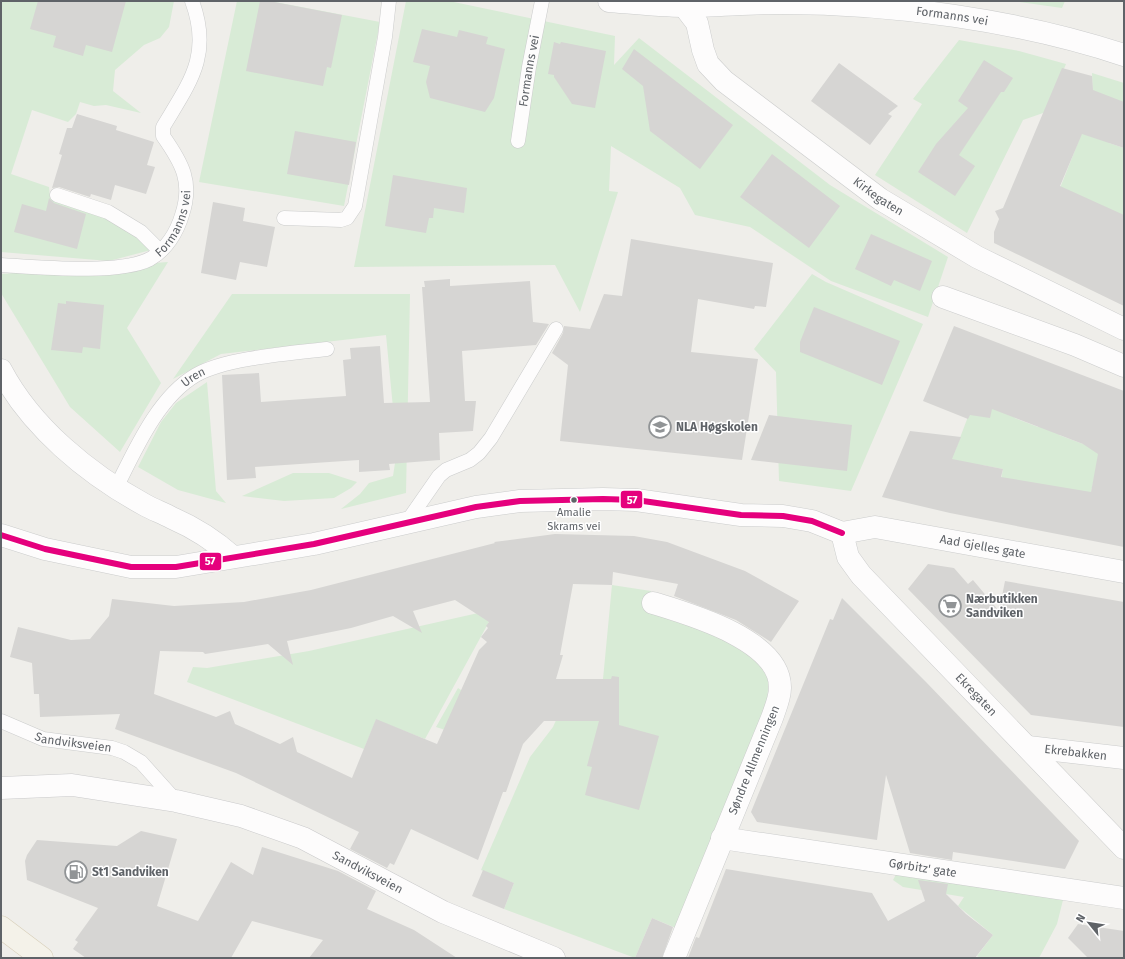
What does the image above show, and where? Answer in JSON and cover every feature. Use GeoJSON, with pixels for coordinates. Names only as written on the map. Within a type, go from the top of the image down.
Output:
{"type":"FeatureCollection","features":[{"type":"Feature","properties":{"kind":"main road"},"geometry":{"type":"LineString","coordinates":[[1,927],[42,958]]}},
{"type":"Feature","properties":{"kind":"street","name":"Formanns vei"},"geometry":{"type":"LineString","coordinates":[[609,1],[684,6],[782,3],[902,11],[950,16],[1031,31],[1124,56]]}},
{"type":"Feature","properties":{"kind":"street","name":"Kirkegaten"},"geometry":{"type":"LineString","coordinates":[[684,6],[697,23],[703,50],[708,64],[724,81],[880,199],[976,257],[1124,330]]}},
{"type":"Feature","properties":{"kind":"street"},"geometry":{"type":"LineString","coordinates":[[943,297],[1075,346],[1124,366]]}},
{"type":"Feature","properties":{"kind":"street"},"geometry":{"type":"LineString","coordinates":[[1,370],[32,416],[83,464],[116,488],[146,506],[199,531],[233,557]]}},
{"type":"Feature","properties":{"kind":"street"},"geometry":{"type":"LineString","coordinates":[[1,535],[45,549],[130,567],[176,566],[314,544],[476,507],[520,501],[603,499],[636,500],[741,515],[783,516],[812,521],[842,533]]}},
{"type":"Feature","properties":{"kind":"street","name":"Aad Gjelles gate"},"geometry":{"type":"LineString","coordinates":[[842,533],[875,527],[1124,572]]}},
{"type":"Feature","properties":{"kind":"street","name":"Ekregaten"},"geometry":{"type":"LineString","coordinates":[[842,533],[848,557],[861,575],[1124,848]]}},
{"type":"Feature","properties":{"kind":"street","name":"Søndre Allmenningen"},"geometry":{"type":"LineString","coordinates":[[653,603],[690,614],[729,630],[764,656],[772,664],[779,680],[780,689],[772,718],[674,958]]}},
{"type":"Feature","properties":{"kind":"street","name":"Ekrebakken"},"geometry":{"type":"LineString","coordinates":[[1028,747],[1124,758]]}},
{"type":"Feature","properties":{"kind":"street","name":"Sandviksveien"},"geometry":{"type":"LineString","coordinates":[[1,788],[72,784],[176,801],[240,816],[303,838],[443,912],[554,958]]}},
{"type":"Feature","properties":{"kind":"street","name":"Gørbitz' gate"},"geometry":{"type":"LineString","coordinates":[[722,838],[1124,898]]}},
{"type":"Feature","properties":{"kind":"lane","name":"Formanns vei"},"geometry":{"type":"LineString","coordinates":[[1,265],[120,267],[150,259],[160,251],[171,238],[179,223],[186,187],[183,168],[163,136],[163,131],[193,76],[200,53],[200,28],[192,1]]}},
{"type":"Feature","properties":{"kind":"lane"},"geometry":{"type":"LineString","coordinates":[[284,218],[341,220],[347,218],[355,206],[385,38],[389,1]]}},
{"type":"Feature","properties":{"kind":"lane","name":"Formanns vei"},"geometry":{"type":"LineString","coordinates":[[518,141],[529,67],[542,1]]}},
{"type":"Feature","properties":{"kind":"lane"},"geometry":{"type":"LineString","coordinates":[[57,195],[108,212],[140,232],[160,251]]}},
{"type":"Feature","properties":{"kind":"lane"},"geometry":{"type":"LineString","coordinates":[[407,522],[439,476],[446,470],[470,460],[479,453],[487,443],[556,329]]}},
{"type":"Feature","properties":{"kind":"lane","name":"Uren"},"geometry":{"type":"LineString","coordinates":[[116,488],[161,407],[179,388],[196,374],[220,366],[243,361],[327,349]]}},
{"type":"Feature","properties":{"kind":"lane","name":"Sandviksveien"},"geometry":{"type":"LineString","coordinates":[[1,721],[43,739],[112,748],[124,752],[141,762],[176,801]]}},
{"type":"Feature","properties":{"kind":"green space"},"geometry":{"type":"Polygon","coordinates":[[[1,1],[174,1],[169,27],[160,38],[144,45],[115,70],[113,91],[141,113],[106,105],[94,106],[80,102],[76,114],[68,122],[32,110],[11,174],[49,187],[50,197],[105,218],[119,225],[131,232],[151,250],[109,261],[1,252],[1,1]]]}},
{"type":"Feature","properties":{"kind":"green space"},"geometry":{"type":"Polygon","coordinates":[[[237,1],[270,1],[380,22],[344,206],[199,182],[237,1]]]}},
{"type":"Feature","properties":{"kind":"green space"},"geometry":{"type":"Polygon","coordinates":[[[406,1],[449,1],[615,36],[614,65],[639,38],[830,185],[948,257],[928,317],[831,281],[750,227],[695,215],[680,188],[611,146],[609,191],[618,192],[580,312],[555,265],[354,267],[406,1]]]}},
{"type":"Feature","properties":{"kind":"green space"},"geometry":{"type":"Polygon","coordinates":[[[1012,1],[1065,1],[1062,8],[1012,1]]]}},
{"type":"Feature","properties":{"kind":"green space"},"geometry":{"type":"Polygon","coordinates":[[[959,40],[1019,51],[1066,64],[1046,112],[1023,120],[967,233],[875,175],[922,104],[913,99],[959,40]]]}},
{"type":"Feature","properties":{"kind":"green space"},"geometry":{"type":"Polygon","coordinates":[[[1092,73],[1124,83],[1124,102],[1109,143],[1124,148],[1124,236],[1056,198],[1093,105],[1092,73]]]}},
{"type":"Feature","properties":{"kind":"green space"},"geometry":{"type":"Polygon","coordinates":[[[168,262],[127,328],[161,383],[120,452],[70,407],[1,293],[1,274],[168,262]]]}},
{"type":"Feature","properties":{"kind":"green space"},"geometry":{"type":"Polygon","coordinates":[[[812,274],[826,282],[923,324],[851,491],[779,481],[776,372],[754,349],[812,274]]]}},
{"type":"Feature","properties":{"kind":"green space"},"geometry":{"type":"Polygon","coordinates":[[[232,294],[410,294],[406,493],[341,509],[360,494],[369,483],[393,476],[395,463],[398,460],[386,335],[221,354],[173,379],[232,294]]]}},
{"type":"Feature","properties":{"kind":"green space"},"geometry":{"type":"Polygon","coordinates":[[[983,377],[1015,418],[1038,427],[1046,408],[1066,416],[1059,435],[1083,444],[1111,433],[1094,478],[1090,497],[1000,484],[1003,469],[982,465],[979,480],[933,462],[955,451],[983,377]]]}},
{"type":"Feature","properties":{"kind":"green space"},"geometry":{"type":"Polygon","coordinates":[[[207,382],[216,491],[226,503],[178,490],[138,467],[161,422],[176,403],[207,382]]]}},
{"type":"Feature","properties":{"kind":"green space"},"geometry":{"type":"Polygon","coordinates":[[[293,473],[329,473],[357,482],[351,488],[334,498],[284,501],[242,496],[293,473]]]}},
{"type":"Feature","properties":{"kind":"green space"},"geometry":{"type":"Polygon","coordinates":[[[612,585],[651,591],[648,611],[691,626],[741,647],[761,661],[768,676],[767,702],[676,928],[652,918],[635,958],[504,909],[514,883],[481,870],[530,757],[553,727],[561,709],[570,721],[619,721],[619,679],[603,679],[612,585]]]}},
{"type":"Feature","properties":{"kind":"green space"},"geometry":{"type":"Polygon","coordinates":[[[496,609],[425,739],[376,720],[364,749],[187,682],[193,667],[207,668],[309,651],[496,609]]]}},
{"type":"Feature","properties":{"kind":"green space"},"geometry":{"type":"Polygon","coordinates":[[[458,688],[461,690],[473,739],[436,727],[458,688]]]}},
{"type":"Feature","properties":{"kind":"green space"},"geometry":{"type":"Polygon","coordinates":[[[899,869],[1063,900],[1057,924],[1039,958],[981,958],[977,956],[993,935],[958,906],[964,897],[903,887],[893,880],[899,869]]]}},
{"type":"Feature","properties":{"kind":"building"},"geometry":{"type":"Polygon","coordinates":[[[38,1],[126,1],[112,52],[86,45],[83,56],[53,47],[56,36],[30,29],[38,1]]]}},
{"type":"Feature","properties":{"kind":"building"},"geometry":{"type":"Polygon","coordinates":[[[260,1],[269,1],[342,15],[331,68],[327,67],[323,86],[246,71],[260,1]]]}},
{"type":"Feature","properties":{"kind":"building"},"geometry":{"type":"Polygon","coordinates":[[[422,29],[457,37],[459,30],[488,37],[486,44],[505,49],[494,98],[485,112],[430,98],[426,82],[430,66],[413,62],[422,29]]]}},
{"type":"Feature","properties":{"kind":"building"},"geometry":{"type":"Polygon","coordinates":[[[554,42],[606,51],[595,108],[572,104],[554,75],[548,74],[554,42]]]}},
{"type":"Feature","properties":{"kind":"building"},"geometry":{"type":"Polygon","coordinates":[[[634,49],[733,125],[700,169],[650,131],[643,86],[622,69],[634,49]]]}},
{"type":"Feature","properties":{"kind":"building"},"geometry":{"type":"Polygon","coordinates":[[[984,60],[1013,78],[1004,92],[1001,92],[959,155],[975,166],[955,196],[918,172],[936,144],[968,108],[958,101],[984,60]]]}},
{"type":"Feature","properties":{"kind":"building"},"geometry":{"type":"Polygon","coordinates":[[[839,63],[898,106],[888,114],[892,116],[870,145],[811,101],[839,63]]]}},
{"type":"Feature","properties":{"kind":"building"},"geometry":{"type":"Polygon","coordinates":[[[1062,68],[1092,76],[1093,90],[1124,102],[1124,148],[1082,134],[1060,186],[1124,215],[1124,306],[994,243],[994,232],[999,219],[995,211],[1003,208],[1062,68]]]}},
{"type":"Feature","properties":{"kind":"building"},"geometry":{"type":"Polygon","coordinates":[[[77,114],[117,126],[116,130],[154,142],[147,165],[155,167],[146,194],[115,185],[111,200],[91,194],[90,197],[59,187],[52,188],[62,155],[59,154],[67,128],[72,128],[77,114]]]}},
{"type":"Feature","properties":{"kind":"building"},"geometry":{"type":"Polygon","coordinates":[[[295,131],[356,142],[349,185],[287,174],[295,131]]]}},
{"type":"Feature","properties":{"kind":"building"},"geometry":{"type":"Polygon","coordinates":[[[772,154],[840,206],[809,248],[740,197],[772,154]]]}},
{"type":"Feature","properties":{"kind":"building"},"geometry":{"type":"Polygon","coordinates":[[[393,175],[467,188],[464,213],[434,208],[433,218],[429,218],[426,233],[385,226],[393,175]]]}},
{"type":"Feature","properties":{"kind":"building"},"geometry":{"type":"Polygon","coordinates":[[[49,198],[54,203],[86,214],[77,249],[14,232],[22,204],[46,211],[49,198]]]}},
{"type":"Feature","properties":{"kind":"building"},"geometry":{"type":"Polygon","coordinates":[[[213,202],[245,208],[243,221],[275,227],[267,267],[240,262],[236,280],[201,273],[213,202]]]}},
{"type":"Feature","properties":{"kind":"building"},"geometry":{"type":"Polygon","coordinates":[[[871,234],[932,261],[920,291],[894,280],[891,286],[855,269],[871,234]]]}},
{"type":"Feature","properties":{"kind":"building"},"geometry":{"type":"Polygon","coordinates":[[[631,239],[773,263],[766,307],[755,306],[754,309],[698,299],[691,352],[758,359],[742,460],[560,441],[568,365],[552,353],[563,333],[564,326],[590,329],[604,294],[622,296],[631,239]]]}},
{"type":"Feature","properties":{"kind":"building"},"geometry":{"type":"Polygon","coordinates":[[[450,279],[450,286],[530,281],[533,322],[549,324],[536,345],[462,351],[465,401],[476,401],[473,431],[439,433],[440,460],[389,464],[390,470],[359,472],[359,460],[255,467],[256,478],[227,480],[222,375],[259,373],[261,402],[346,396],[343,360],[351,359],[350,348],[380,346],[384,403],[430,402],[422,287],[425,287],[424,281],[450,279]]]}},
{"type":"Feature","properties":{"kind":"building"},"geometry":{"type":"Polygon","coordinates":[[[66,301],[104,305],[100,349],[83,347],[82,353],[51,350],[58,303],[66,304],[66,301]]]}},
{"type":"Feature","properties":{"kind":"building"},"geometry":{"type":"Polygon","coordinates":[[[814,307],[900,341],[882,385],[800,352],[800,342],[814,307]]]}},
{"type":"Feature","properties":{"kind":"building"},"geometry":{"type":"Polygon","coordinates":[[[954,326],[1124,391],[1124,547],[950,513],[882,497],[910,431],[961,437],[952,459],[1003,469],[1001,477],[1091,492],[1098,454],[1083,444],[992,409],[990,418],[970,415],[968,419],[923,401],[954,326]]]}},
{"type":"Feature","properties":{"kind":"building"},"geometry":{"type":"Polygon","coordinates":[[[769,415],[852,425],[847,471],[751,460],[769,415]]]}},
{"type":"Feature","properties":{"kind":"building"},"geometry":{"type":"Polygon","coordinates":[[[555,534],[634,536],[667,542],[745,571],[799,601],[771,642],[736,620],[674,596],[678,584],[613,572],[612,585],[573,584],[560,655],[563,655],[556,679],[611,679],[612,676],[619,677],[619,725],[659,736],[639,810],[585,795],[592,767],[587,766],[599,721],[544,721],[523,744],[506,792],[503,792],[478,860],[411,829],[394,865],[390,863],[387,868],[350,849],[359,832],[236,773],[115,729],[120,714],[40,717],[39,694],[34,694],[32,663],[10,657],[18,627],[71,640],[90,639],[109,616],[112,599],[174,606],[244,602],[311,590],[495,543],[494,542],[555,534]],[[455,600],[413,611],[422,633],[393,616],[351,628],[287,641],[293,665],[268,644],[205,654],[203,652],[160,651],[154,694],[216,717],[230,711],[235,724],[280,744],[293,737],[297,752],[352,778],[376,719],[437,744],[479,650],[487,642],[481,637],[488,628],[486,626],[489,622],[455,600]]]}},
{"type":"Feature","properties":{"kind":"building"},"geometry":{"type":"Polygon","coordinates":[[[928,564],[954,568],[968,584],[973,580],[999,611],[1005,581],[1124,602],[1124,727],[1031,715],[908,589],[928,564]]]}},
{"type":"Feature","properties":{"kind":"building"},"geometry":{"type":"Polygon","coordinates":[[[842,598],[926,682],[1079,841],[1065,869],[953,852],[952,860],[910,853],[886,775],[877,840],[757,822],[751,812],[830,619],[833,620],[842,598]]]}},
{"type":"Feature","properties":{"kind":"building"},"geometry":{"type":"Polygon","coordinates":[[[141,831],[177,839],[157,906],[198,921],[231,862],[253,875],[262,847],[338,871],[376,891],[367,909],[414,930],[457,958],[309,958],[323,940],[252,921],[231,958],[86,958],[73,949],[78,942],[75,940],[98,908],[27,880],[25,861],[27,855],[37,840],[117,846],[141,831]]]}},
{"type":"Feature","properties":{"kind":"building"},"geometry":{"type":"Polygon","coordinates":[[[726,869],[872,893],[888,921],[925,901],[918,880],[948,884],[946,894],[966,914],[993,935],[975,958],[688,958],[696,937],[699,938],[726,869]]]}},
{"type":"Feature","properties":{"kind":"building"},"geometry":{"type":"Polygon","coordinates":[[[483,870],[514,883],[504,909],[472,896],[483,870]]]}},
{"type":"Feature","properties":{"kind":"building"},"geometry":{"type":"Polygon","coordinates":[[[652,918],[673,927],[662,958],[635,958],[652,918]]]}},
{"type":"Feature","properties":{"kind":"building"},"geometry":{"type":"Polygon","coordinates":[[[1078,924],[1124,931],[1124,958],[1088,958],[1068,938],[1078,924]]]}},
{"type":"Feature","properties":{"kind":"transit line","name":"57"},"geometry":{"type":"LineString","coordinates":[[1,535],[45,549],[131,567],[176,567],[314,544],[476,507],[520,501],[603,499],[636,500],[741,515],[783,516],[812,521],[842,533]]}},
{"type":"Feature","properties":{"kind":"place","name":"NLA Høgskolen"},"geometry":{"type":"Point","coordinates":[660,427]}},
{"type":"Feature","properties":{"kind":"place","name":"Amalie Skrams vei"},"geometry":{"type":"Point","coordinates":[574,500]}},
{"type":"Feature","properties":{"kind":"place","name":"Nærbutikken Sandviken"},"geometry":{"type":"Point","coordinates":[950,606]}},
{"type":"Feature","properties":{"kind":"place","name":"St1 Sandviken"},"geometry":{"type":"Point","coordinates":[76,872]}}]}
